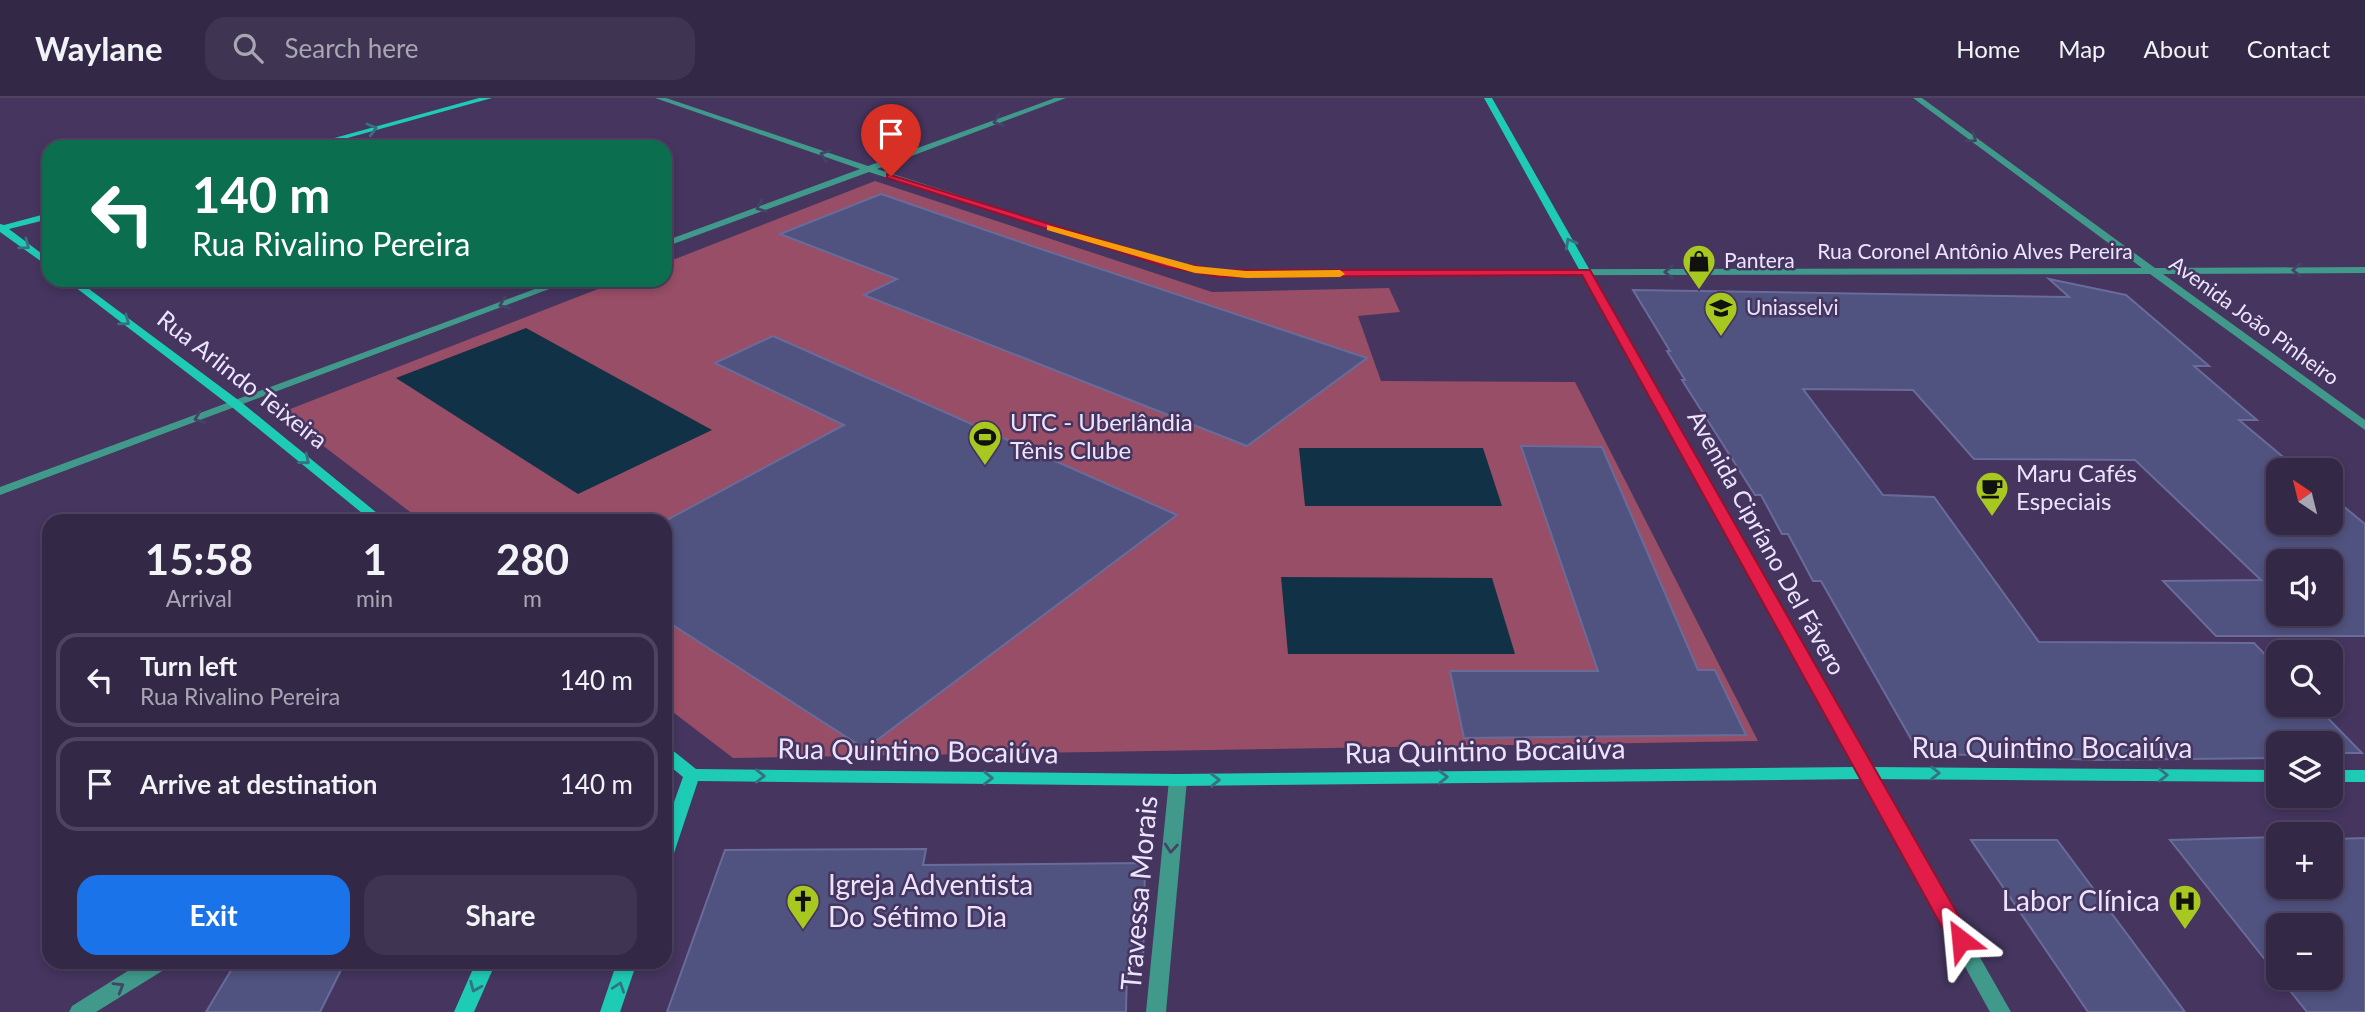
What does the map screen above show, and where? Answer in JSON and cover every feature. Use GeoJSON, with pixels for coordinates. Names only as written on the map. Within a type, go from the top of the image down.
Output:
{"type":"FeatureCollection","features":[{"type":"Feature","properties":{"kind":"street"},"geometry":{"type":"LineString","coordinates":[[332,140],[488,98]]}},
{"type":"Feature","properties":{"kind":"street","name":"Rua Coronel Antônio Alves Pereira"},"geometry":{"type":"LineString","coordinates":[[659,98],[865,168],[1148,258],[1207,272],[1246,275],[2365,270]]}},
{"type":"Feature","properties":{"kind":"street"},"geometry":{"type":"LineString","coordinates":[[672,241],[865,168],[1062,98]]}},
{"type":"Feature","properties":{"kind":"street","name":"Avenida Cipríano Del Fávero"},"geometry":{"type":"LineString","coordinates":[[1488,98],[2001,1012]]}},
{"type":"Feature","properties":{"kind":"street","name":"Avenida João Pinheiro"},"geometry":{"type":"LineString","coordinates":[[1917,98],[2365,426]]}},
{"type":"Feature","properties":{"kind":"street"},"geometry":{"type":"LineString","coordinates":[[1,228],[42,218]]}},
{"type":"Feature","properties":{"kind":"street"},"geometry":{"type":"LineString","coordinates":[[1,228],[42,259]]}},
{"type":"Feature","properties":{"kind":"street","name":"Rua Arlindo Teixeira"},"geometry":{"type":"LineString","coordinates":[[80,287],[237,405],[372,514]]}},
{"type":"Feature","properties":{"kind":"street"},"geometry":{"type":"LineString","coordinates":[[0,491],[549,287]]}},
{"type":"Feature","properties":{"kind":"street"},"geometry":{"type":"LineString","coordinates":[[672,758],[692,775],[672,833]]}},
{"type":"Feature","properties":{"kind":"street","name":"Rua Quintino Bocaiúva"},"geometry":{"type":"LineString","coordinates":[[692,775],[1178,780],[1867,773],[2266,776]]}},
{"type":"Feature","properties":{"kind":"street"},"geometry":{"type":"LineString","coordinates":[[2343,776],[2365,776]]}},
{"type":"Feature","properties":{"kind":"street","name":"Travessa Morais"},"geometry":{"type":"LineString","coordinates":[[1156,1012],[1178,780]]}},
{"type":"Feature","properties":{"kind":"street"},"geometry":{"type":"LineString","coordinates":[[79,1012],[149,969]]}},
{"type":"Feature","properties":{"kind":"street"},"geometry":{"type":"LineString","coordinates":[[464,1012],[482,969]]}},
{"type":"Feature","properties":{"kind":"street"},"geometry":{"type":"LineString","coordinates":[[610,1012],[625,969]]}},
{"type":"Feature","properties":{"kind":"shaded area","name":"UTC - Uberlândia Tênis Clube"},"geometry":{"type":"Polygon","coordinates":[[[875,181],[1212,292],[1389,288],[1400,312],[1358,316],[1381,381],[1575,382],[1758,741],[733,758],[672,711],[672,514],[413,514],[280,413],[603,287],[672,287],[672,260],[875,181]]]}},
{"type":"Feature","properties":{"kind":"water"},"geometry":{"type":"Polygon","coordinates":[[[526,328],[712,430],[578,494],[396,378],[526,328]]]}},
{"type":"Feature","properties":{"kind":"water"},"geometry":{"type":"Polygon","coordinates":[[[1299,448],[1483,448],[1502,506],[1305,506],[1299,448]]]}},
{"type":"Feature","properties":{"kind":"water"},"geometry":{"type":"Polygon","coordinates":[[[1281,577],[1492,578],[1515,654],[1288,654],[1281,577]]]}},
{"type":"Feature","properties":{"kind":"building"},"geometry":{"type":"Polygon","coordinates":[[[881,194],[1367,358],[1247,446],[864,295],[897,279],[780,234],[881,194]]]}},
{"type":"Feature","properties":{"kind":"building"},"geometry":{"type":"Polygon","coordinates":[[[2049,279],[2126,295],[2209,366],[2194,366],[2257,420],[2239,420],[2284,458],[2266,458],[2266,536],[2343,536],[2343,506],[2365,524],[2365,636],[2216,636],[2163,581],[2261,580],[2135,460],[1974,459],[1913,390],[1803,389],[1883,495],[1934,497],[2039,642],[2254,643],[2266,656],[2266,717],[2327,717],[2340,731],[2266,731],[2266,758],[2095,760],[1919,753],[1821,581],[1813,581],[1788,534],[1782,534],[1761,495],[1755,495],[1682,380],[1685,380],[1667,351],[1670,351],[1633,290],[2069,297],[2049,279]]]}},
{"type":"Feature","properties":{"kind":"building"},"geometry":{"type":"Polygon","coordinates":[[[773,336],[1177,515],[865,749],[672,625],[672,517],[844,425],[715,363],[773,336]]]}},
{"type":"Feature","properties":{"kind":"building"},"geometry":{"type":"Polygon","coordinates":[[[1521,446],[1602,447],[1698,670],[1715,670],[1746,735],[1464,738],[1450,671],[1598,671],[1521,446]]]}},
{"type":"Feature","properties":{"kind":"building"},"geometry":{"type":"Polygon","coordinates":[[[2343,734],[2362,753],[2343,753],[2343,734]]]}},
{"type":"Feature","properties":{"kind":"building"},"geometry":{"type":"Polygon","coordinates":[[[2266,837],[2266,899],[2343,899],[2343,839],[2365,838],[2365,1012],[2307,1012],[2290,990],[2343,990],[2343,913],[2266,913],[2266,961],[2170,840],[2266,837]]]}},
{"type":"Feature","properties":{"kind":"building"},"geometry":{"type":"Polygon","coordinates":[[[1971,840],[2057,840],[2185,1012],[2088,1012],[1971,840]]]}},
{"type":"Feature","properties":{"kind":"building"},"geometry":{"type":"Polygon","coordinates":[[[926,849],[923,865],[1145,863],[1143,966],[1127,966],[1126,1012],[667,1012],[725,850],[926,849]]]}},
{"type":"Feature","properties":{"kind":"building"},"geometry":{"type":"Polygon","coordinates":[[[232,969],[342,969],[320,1012],[206,1012],[232,969]]]}},
{"type":"Feature","properties":{"kind":"slow traffic"},"geometry":{"type":"LineString","coordinates":[[1051,227],[1195,270],[1246,275],[1340,274]]}},
{"type":"Feature","properties":{"kind":"place","name":"Pantera"},"geometry":{"type":"Point","coordinates":[1699,291]}},
{"type":"Feature","properties":{"kind":"place","name":"Uniasselvi"},"geometry":{"type":"Point","coordinates":[1721,338]}},
{"type":"Feature","properties":{"kind":"place","name":"UTC - Uberlândia Tênis Clube"},"geometry":{"type":"Point","coordinates":[985,467]}},
{"type":"Feature","properties":{"kind":"place","name":"Maru Cafés Especiais"},"geometry":{"type":"Point","coordinates":[1992,518]}},
{"type":"Feature","properties":{"kind":"place","name":"Igreja Adventista Do Sétimo Dia"},"geometry":{"type":"Point","coordinates":[803,931]}},
{"type":"Feature","properties":{"kind":"place","name":"Labor Clínica"},"geometry":{"type":"Point","coordinates":[2185,931]}},
{"type":"Feature","properties":{"kind":"route"},"geometry":{"type":"LineString","coordinates":[[891,176],[1171,265],[1195,270],[1246,275],[1586,272],[1961,940]]}}]}
